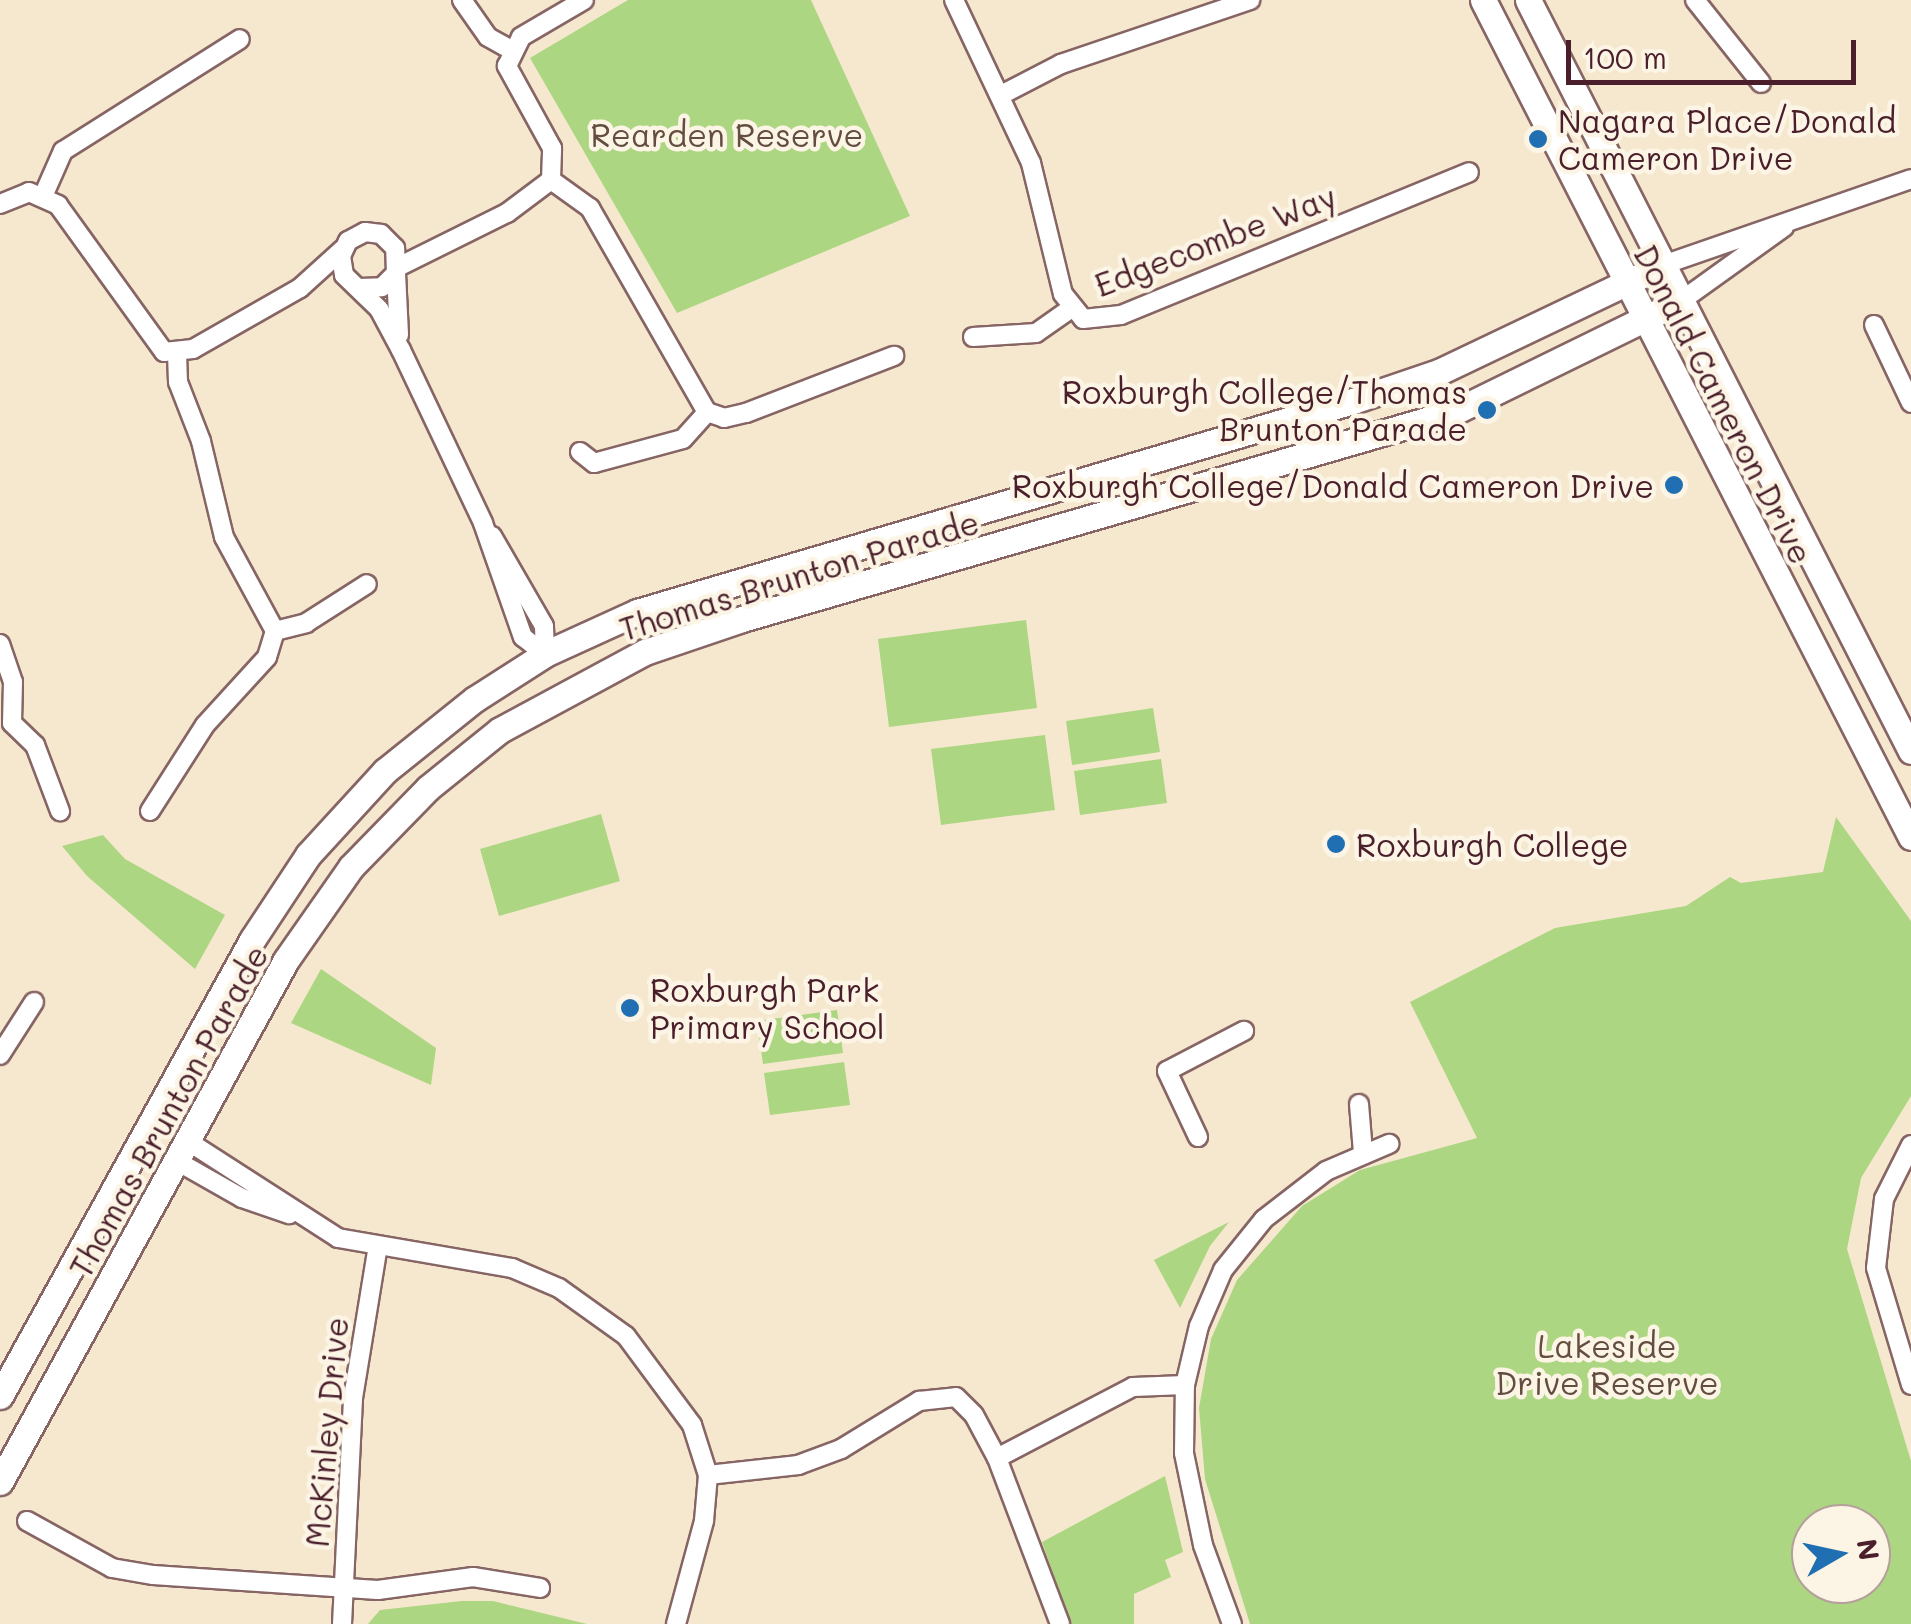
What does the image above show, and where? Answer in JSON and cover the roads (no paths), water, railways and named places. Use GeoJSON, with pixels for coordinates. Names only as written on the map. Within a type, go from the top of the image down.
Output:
{"type":"FeatureCollection","features":[{"type":"Feature","properties":{"kind":"street"},"geometry":{"type":"LineString","coordinates":[[462,0],[488,38],[510,50]]}},
{"type":"Feature","properties":{"kind":"street"},"geometry":{"type":"LineString","coordinates":[[510,50],[584,0]]}},
{"type":"Feature","properties":{"kind":"street","name":"Edgecombe Way"},"geometry":{"type":"LineString","coordinates":[[954,0],[1031,163],[1070,309],[1083,319],[1121,316],[1468,172]]}},
{"type":"Feature","properties":{"kind":"street"},"geometry":{"type":"LineString","coordinates":[[1001,95],[1061,64],[1250,0]]}},
{"type":"Feature","properties":{"kind":"street","name":"Donald Cameron Drive"},"geometry":{"type":"LineString","coordinates":[[1483,0],[1911,837]]}},
{"type":"Feature","properties":{"kind":"street","name":"Donald Cameron Drive"},"geometry":{"type":"LineString","coordinates":[[1528,0],[1911,751]]}},
{"type":"Feature","properties":{"kind":"street"},"geometry":{"type":"LineString","coordinates":[[1695,0],[1762,83]]}},
{"type":"Feature","properties":{"kind":"street"},"geometry":{"type":"LineString","coordinates":[[44,194],[63,151],[240,39]]}},
{"type":"Feature","properties":{"kind":"street"},"geometry":{"type":"LineString","coordinates":[[510,50],[512,81],[552,148],[551,180]]}},
{"type":"Feature","properties":{"kind":"street"},"geometry":{"type":"LineString","coordinates":[[1662,265],[1788,223],[1869,188],[1911,179]]}},
{"type":"Feature","properties":{"kind":"street"},"geometry":{"type":"LineString","coordinates":[[300,288],[382,287],[397,270],[443,240],[507,213],[551,180]]}},
{"type":"Feature","properties":{"kind":"street"},"geometry":{"type":"LineString","coordinates":[[551,180],[590,208],[708,412],[724,418],[746,413],[894,356]]}},
{"type":"Feature","properties":{"kind":"street"},"geometry":{"type":"LineString","coordinates":[[0,204],[29,192],[44,194],[58,205],[150,340],[177,353]]}},
{"type":"Feature","properties":{"kind":"street"},"geometry":{"type":"LineString","coordinates":[[1681,301],[1788,223]]}},
{"type":"Feature","properties":{"kind":"street"},"geometry":{"type":"LineString","coordinates":[[381,234],[395,248],[402,350]]}},
{"type":"Feature","properties":{"kind":"street"},"geometry":{"type":"LineString","coordinates":[[177,353],[300,288],[356,235],[443,240]]}},
{"type":"Feature","properties":{"kind":"street"},"geometry":{"type":"LineString","coordinates":[[342,250],[341,266],[402,350],[483,523],[544,626],[544,654]]}},
{"type":"Feature","properties":{"kind":"street","name":"Thomas Brunton Parade"},"geometry":{"type":"LineString","coordinates":[[0,1396],[230,978],[308,855],[385,771],[517,672],[578,639],[750,575],[1353,401],[1441,371],[1662,265]]}},
{"type":"Feature","properties":{"kind":"street","name":"Thomas Brunton Parade"},"geometry":{"type":"LineString","coordinates":[[0,1482],[286,960],[351,867],[428,788],[563,691],[646,652],[742,620],[1454,412],[1681,301]]}},
{"type":"Feature","properties":{"kind":"street"},"geometry":{"type":"LineString","coordinates":[[973,337],[1036,332],[1070,309]]}},
{"type":"Feature","properties":{"kind":"street"},"geometry":{"type":"LineString","coordinates":[[1874,325],[1911,404]]}},
{"type":"Feature","properties":{"kind":"street"},"geometry":{"type":"LineString","coordinates":[[150,811],[205,726],[268,657],[275,631],[224,537],[201,441],[178,382],[177,353]]}},
{"type":"Feature","properties":{"kind":"street"},"geometry":{"type":"LineString","coordinates":[[580,452],[594,463],[683,439],[708,412]]}},
{"type":"Feature","properties":{"kind":"street"},"geometry":{"type":"LineString","coordinates":[[483,523],[523,637],[517,672]]}},
{"type":"Feature","properties":{"kind":"street"},"geometry":{"type":"LineString","coordinates":[[275,631],[306,623],[367,584]]}},
{"type":"Feature","properties":{"kind":"street"},"geometry":{"type":"LineString","coordinates":[[544,626],[578,639]]}},
{"type":"Feature","properties":{"kind":"street"},"geometry":{"type":"LineString","coordinates":[[523,637],[544,654],[563,691]]}},
{"type":"Feature","properties":{"kind":"street"},"geometry":{"type":"LineString","coordinates":[[0,644],[14,682],[6,726],[35,744],[60,811]]}},
{"type":"Feature","properties":{"kind":"street"},"geometry":{"type":"LineString","coordinates":[[0,1055],[34,1002]]}},
{"type":"Feature","properties":{"kind":"street"},"geometry":{"type":"LineString","coordinates":[[1198,1137],[1166,1071],[1244,1032]]}},
{"type":"Feature","properties":{"kind":"street"},"geometry":{"type":"LineString","coordinates":[[1359,1104],[1363,1153]]}},
{"type":"Feature","properties":{"kind":"street"},"geometry":{"type":"LineString","coordinates":[[145,1131],[180,1150],[253,1178],[304,1218],[338,1238],[486,1261],[588,1306],[657,1372],[692,1425],[708,1475],[704,1521],[676,1624]]}},
{"type":"Feature","properties":{"kind":"street"},"geometry":{"type":"LineString","coordinates":[[1232,1624],[1191,1498],[1182,1425],[1185,1386],[1208,1299],[1242,1242],[1294,1191],[1363,1153],[1389,1144]]}},
{"type":"Feature","properties":{"kind":"street"},"geometry":{"type":"LineString","coordinates":[[1911,1145],[1884,1199],[1876,1268],[1911,1385]]}},
{"type":"Feature","properties":{"kind":"street","name":"McKinley Drive"},"geometry":{"type":"LineString","coordinates":[[342,1624],[353,1398],[378,1246]]}},
{"type":"Feature","properties":{"kind":"street"},"geometry":{"type":"LineString","coordinates":[[996,1458],[1133,1387],[1185,1386]]}},
{"type":"Feature","properties":{"kind":"street"},"geometry":{"type":"LineString","coordinates":[[708,1475],[817,1459],[941,1394],[964,1402],[996,1458],[1060,1624]]}},
{"type":"Feature","properties":{"kind":"street"},"geometry":{"type":"LineString","coordinates":[[27,1521],[112,1568],[343,1589],[473,1578],[540,1588]]}},
{"type":"Feature","properties":{"kind":"place","name":"Nagara Place/Donald Cameron Drive"},"geometry":{"type":"Point","coordinates":[1538,139]}},
{"type":"Feature","properties":{"kind":"place","name":"Roxburgh College/Thomas Brunton Parade"},"geometry":{"type":"Point","coordinates":[1487,410]}},
{"type":"Feature","properties":{"kind":"place","name":"Roxburgh College/Donald Cameron Drive"},"geometry":{"type":"Point","coordinates":[1674,485]}},
{"type":"Feature","properties":{"kind":"place","name":"Roxburgh College"},"geometry":{"type":"Point","coordinates":[1336,844]}},
{"type":"Feature","properties":{"kind":"place","name":"Roxburgh Park Primary School"},"geometry":{"type":"Point","coordinates":[630,1008]}},
{"type":"Feature","properties":{"kind":"park label","name":"Rearden Reserve"},"geometry":{"type":"Point","coordinates":[727,134]}},
{"type":"Feature","properties":{"kind":"park label","name":"Lakeside Drive Reserve"},"geometry":{"type":"Point","coordinates":[1607,1364]}}]}
